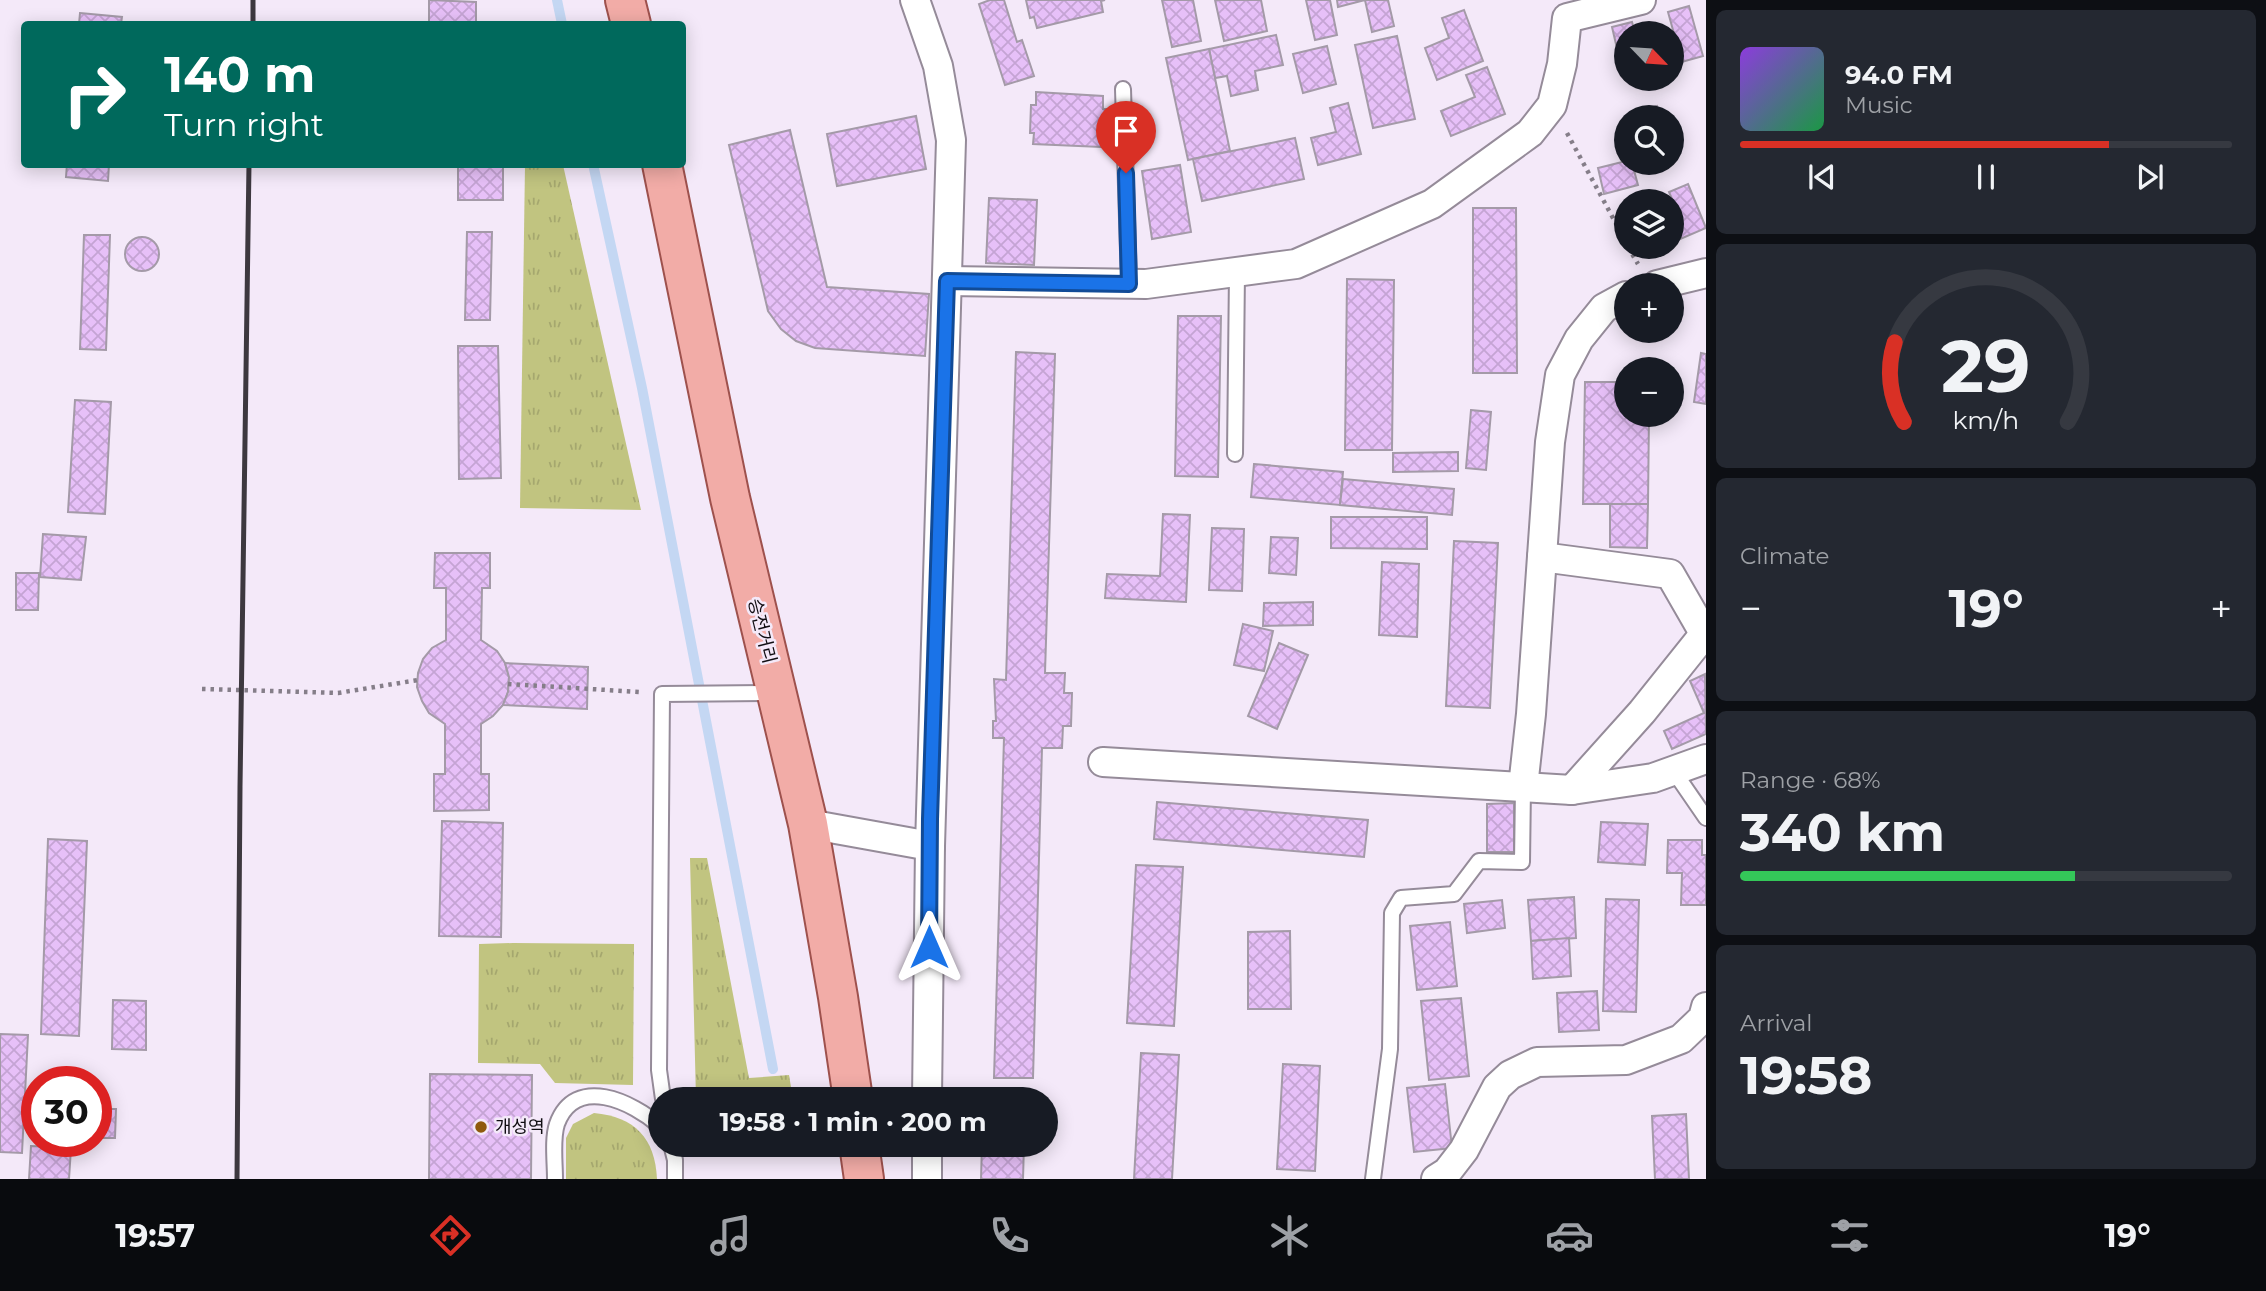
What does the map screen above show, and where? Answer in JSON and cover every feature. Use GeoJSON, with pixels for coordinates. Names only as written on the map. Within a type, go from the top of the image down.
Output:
{"type":"FeatureCollection","features":[{"type":"Feature","properties":{"kind":"main road"},"geometry":{"type":"LineString","coordinates":[[625,0],[630,21]]}},
{"type":"Feature","properties":{"kind":"main road","name":"승전거리"},"geometry":{"type":"LineString","coordinates":[[664,168],[730,498],[808,824],[851,1087]]}},
{"type":"Feature","properties":{"kind":"main road"},"geometry":{"type":"LineString","coordinates":[[861,1157],[864,1179]]}},
{"type":"Feature","properties":{"kind":"street"},"geometry":{"type":"LineString","coordinates":[[915,0],[938,66],[951,140],[930,846],[928,1087]]}},
{"type":"Feature","properties":{"kind":"street"},"geometry":{"type":"LineString","coordinates":[[947,281],[1146,284],[1296,264],[1432,204],[1530,133],[1552,105],[1562,64],[1567,18],[1641,0]]}},
{"type":"Feature","properties":{"kind":"street"},"geometry":{"type":"LineString","coordinates":[[1684,279],[1706,274]]}},
{"type":"Feature","properties":{"kind":"street"},"geometry":{"type":"LineString","coordinates":[[1523,787],[1550,442],[1560,376],[1579,339],[1604,307],[1614,302]]}},
{"type":"Feature","properties":{"kind":"street"},"geometry":{"type":"LineString","coordinates":[[1542,557],[1670,574],[1705,633],[1642,712],[1572,790]]}},
{"type":"Feature","properties":{"kind":"street"},"geometry":{"type":"LineString","coordinates":[[1103,762],[1572,790],[1653,778],[1706,758]]}},
{"type":"Feature","properties":{"kind":"street"},"geometry":{"type":"LineString","coordinates":[[808,824],[930,846]]}},
{"type":"Feature","properties":{"kind":"street"},"geometry":{"type":"LineString","coordinates":[[1436,1179],[1447,1172],[1464,1150],[1497,1087],[1510,1075],[1537,1062],[1626,1060],[1681,1039],[1703,1018],[1706,1007]]}},
{"type":"Feature","properties":{"kind":"street"},"geometry":{"type":"LineString","coordinates":[[927,1157],[927,1179]]}},
{"type":"Feature","properties":{"kind":"lane"},"geometry":{"type":"LineString","coordinates":[[1123,89],[1129,284]]}},
{"type":"Feature","properties":{"kind":"lane"},"geometry":{"type":"LineString","coordinates":[[1235,454],[1237,272]]}},
{"type":"Feature","properties":{"kind":"lane"},"geometry":{"type":"LineString","coordinates":[[661,1087],[659,1070],[668,694],[777,693]]}},
{"type":"Feature","properties":{"kind":"lane"},"geometry":{"type":"LineString","coordinates":[[1673,770],[1706,818]]}},
{"type":"Feature","properties":{"kind":"lane"},"geometry":{"type":"LineString","coordinates":[[1373,1179],[1390,1049],[1392,912],[1401,898],[1454,894],[1479,861],[1522,862],[1523,787]]}},
{"type":"Feature","properties":{"kind":"lane"},"geometry":{"type":"LineString","coordinates":[[555,1179],[556,1126],[564,1112],[578,1100],[595,1095],[614,1098],[635,1106],[648,1116]]}},
{"type":"Feature","properties":{"kind":"lane"},"geometry":{"type":"LineString","coordinates":[[674,1157],[675,1179]]}},
{"type":"Feature","properties":{"kind":"path"},"geometry":{"type":"LineString","coordinates":[[1552,105],[1614,220]]}},
{"type":"Feature","properties":{"kind":"path"},"geometry":{"type":"LineString","coordinates":[[202,689],[338,693],[418,680]]}},
{"type":"Feature","properties":{"kind":"path"},"geometry":{"type":"LineString","coordinates":[[508,684],[668,694]]}},
{"type":"Feature","properties":{"kind":"green space"},"geometry":{"type":"Polygon","coordinates":[[[525,168],[564,168],[641,510],[520,508],[525,168]]]}},
{"type":"Feature","properties":{"kind":"green space"},"geometry":{"type":"Polygon","coordinates":[[[690,858],[707,858],[749,1078],[789,1075],[791,1087],[696,1087],[690,858]]]}},
{"type":"Feature","properties":{"kind":"green space"},"geometry":{"type":"Polygon","coordinates":[[[479,944],[634,944],[633,1085],[555,1083],[540,1064],[478,1063],[479,944]]]}},
{"type":"Feature","properties":{"kind":"green space"},"geometry":{"type":"Polygon","coordinates":[[[594,1113],[621,1119],[631,1125],[647,1141],[648,1157],[653,1157],[657,1179],[566,1179],[566,1138],[573,1124],[594,1113]]]}},
{"type":"Feature","properties":{"kind":"building"},"geometry":{"type":"Polygon","coordinates":[[[429,0],[476,2],[476,21],[429,21],[429,0]]]}},
{"type":"Feature","properties":{"kind":"building"},"geometry":{"type":"Polygon","coordinates":[[[990,0],[1004,0],[1017,42],[1022,40],[1034,76],[1005,85],[979,4],[990,0]]]}},
{"type":"Feature","properties":{"kind":"building"},"geometry":{"type":"Polygon","coordinates":[[[1026,0],[1105,0],[1101,1],[1103,12],[1037,28],[1034,17],[1030,18],[1026,0]]]}},
{"type":"Feature","properties":{"kind":"building"},"geometry":{"type":"Polygon","coordinates":[[[1162,0],[1193,0],[1201,41],[1172,47],[1162,0]]]}},
{"type":"Feature","properties":{"kind":"building"},"geometry":{"type":"Polygon","coordinates":[[[1215,0],[1261,0],[1267,31],[1224,41],[1215,0]]]}},
{"type":"Feature","properties":{"kind":"building"},"geometry":{"type":"Polygon","coordinates":[[[1306,0],[1330,0],[1337,35],[1315,40],[1306,0]]]}},
{"type":"Feature","properties":{"kind":"building"},"geometry":{"type":"Polygon","coordinates":[[[1337,0],[1365,0],[1338,7],[1337,0]]]}},
{"type":"Feature","properties":{"kind":"building"},"geometry":{"type":"Polygon","coordinates":[[[1365,0],[1388,0],[1394,26],[1372,32],[1365,0]]]}},
{"type":"Feature","properties":{"kind":"building"},"geometry":{"type":"Polygon","coordinates":[[[1689,6],[1703,56],[1684,61],[1684,21],[1670,21],[1668,12],[1689,6]]]}},
{"type":"Feature","properties":{"kind":"building"},"geometry":{"type":"Polygon","coordinates":[[[1464,10],[1483,61],[1437,80],[1425,48],[1449,38],[1442,18],[1464,10]]]}},
{"type":"Feature","properties":{"kind":"building"},"geometry":{"type":"Polygon","coordinates":[[[80,13],[122,17],[121,21],[79,21],[80,13]]]}},
{"type":"Feature","properties":{"kind":"building"},"geometry":{"type":"Polygon","coordinates":[[[1276,35],[1283,65],[1255,71],[1258,90],[1231,96],[1227,76],[1215,78],[1209,49],[1276,35]]]}},
{"type":"Feature","properties":{"kind":"building"},"geometry":{"type":"Polygon","coordinates":[[[1397,36],[1415,119],[1373,128],[1355,45],[1397,36]]]}},
{"type":"Feature","properties":{"kind":"building"},"geometry":{"type":"Polygon","coordinates":[[[1327,46],[1336,84],[1303,93],[1293,54],[1327,46]]]}},
{"type":"Feature","properties":{"kind":"building"},"geometry":{"type":"Polygon","coordinates":[[[1209,49],[1230,151],[1188,160],[1166,58],[1209,49]]]}},
{"type":"Feature","properties":{"kind":"building"},"geometry":{"type":"Polygon","coordinates":[[[1487,67],[1505,114],[1451,136],[1441,111],[1475,97],[1466,75],[1487,67]]]}},
{"type":"Feature","properties":{"kind":"building"},"geometry":{"type":"Polygon","coordinates":[[[1036,92],[1103,96],[1103,109],[1107,109],[1106,136],[1102,136],[1101,147],[1033,144],[1034,133],[1030,133],[1031,105],[1036,105],[1036,92]]]}},
{"type":"Feature","properties":{"kind":"building"},"geometry":{"type":"Polygon","coordinates":[[[1348,103],[1361,154],[1318,165],[1311,138],[1336,132],[1330,108],[1348,103]]]}},
{"type":"Feature","properties":{"kind":"building"},"geometry":{"type":"Polygon","coordinates":[[[916,116],[926,169],[837,186],[827,134],[916,116]]]}},
{"type":"Feature","properties":{"kind":"building"},"geometry":{"type":"Polygon","coordinates":[[[790,130],[827,287],[929,294],[925,356],[815,348],[796,341],[781,329],[768,311],[729,145],[790,130]]]}},
{"type":"Feature","properties":{"kind":"building"},"geometry":{"type":"Polygon","coordinates":[[[1295,138],[1304,179],[1202,201],[1193,159],[1295,138]]]}},
{"type":"Feature","properties":{"kind":"building"},"geometry":{"type":"Polygon","coordinates":[[[1614,164],[1614,175],[1635,175],[1638,185],[1614,189],[1614,191],[1604,194],[1598,168],[1614,164]]]}},
{"type":"Feature","properties":{"kind":"building"},"geometry":{"type":"Polygon","coordinates":[[[1180,165],[1191,232],[1152,239],[1142,171],[1180,165]]]}},
{"type":"Feature","properties":{"kind":"building"},"geometry":{"type":"Polygon","coordinates":[[[67,168],[109,168],[108,181],[66,177],[67,168]]]}},
{"type":"Feature","properties":{"kind":"building"},"geometry":{"type":"Polygon","coordinates":[[[458,168],[503,168],[503,200],[458,200],[458,168]]]}},
{"type":"Feature","properties":{"kind":"building"},"geometry":{"type":"Polygon","coordinates":[[[1688,184],[1706,228],[1684,237],[1684,189],[1676,189],[1688,184]]]}},
{"type":"Feature","properties":{"kind":"building"},"geometry":{"type":"Polygon","coordinates":[[[989,198],[1037,200],[1034,265],[986,263],[989,198]]]}},
{"type":"Feature","properties":{"kind":"building"},"geometry":{"type":"Polygon","coordinates":[[[1473,208],[1516,208],[1517,373],[1473,373],[1473,208]]]}},
{"type":"Feature","properties":{"kind":"building"},"geometry":{"type":"Polygon","coordinates":[[[467,232],[492,232],[490,320],[465,320],[467,232]]]}},
{"type":"Feature","properties":{"kind":"building"},"geometry":{"type":"Polygon","coordinates":[[[84,235],[110,235],[106,350],[80,349],[84,235]]]}},
{"type":"Feature","properties":{"kind":"building"},"geometry":{"type":"Polygon","coordinates":[[[142,237],[154,242],[159,254],[154,266],[142,271],[130,266],[125,254],[130,242],[142,237]]]}},
{"type":"Feature","properties":{"kind":"building"},"geometry":{"type":"Polygon","coordinates":[[[1347,279],[1394,280],[1392,450],[1345,450],[1347,279]]]}},
{"type":"Feature","properties":{"kind":"building"},"geometry":{"type":"Polygon","coordinates":[[[1178,316],[1221,316],[1218,477],[1175,476],[1178,316]]]}},
{"type":"Feature","properties":{"kind":"building"},"geometry":{"type":"Polygon","coordinates":[[[458,346],[498,346],[501,478],[459,479],[458,346]]]}},
{"type":"Feature","properties":{"kind":"building"},"geometry":{"type":"Polygon","coordinates":[[[1016,352],[1055,354],[1045,673],[1065,673],[1064,693],[1072,693],[1071,726],[1063,726],[1062,748],[1042,748],[1033,1078],[994,1078],[1004,738],[993,738],[993,721],[996,721],[994,679],[1006,680],[1016,352]]]}},
{"type":"Feature","properties":{"kind":"building"},"geometry":{"type":"Polygon","coordinates":[[[1701,353],[1706,354],[1706,404],[1694,402],[1701,353]]]}},
{"type":"Feature","properties":{"kind":"building"},"geometry":{"type":"Polygon","coordinates":[[[1585,382],[1614,382],[1614,427],[1649,427],[1648,504],[1583,504],[1585,382]]]}},
{"type":"Feature","properties":{"kind":"building"},"geometry":{"type":"Polygon","coordinates":[[[75,400],[111,402],[105,514],[68,512],[75,400]]]}},
{"type":"Feature","properties":{"kind":"building"},"geometry":{"type":"Polygon","coordinates":[[[1471,410],[1491,412],[1486,470],[1466,468],[1471,410]]]}},
{"type":"Feature","properties":{"kind":"building"},"geometry":{"type":"Polygon","coordinates":[[[1458,452],[1458,471],[1393,472],[1393,453],[1458,452]]]}},
{"type":"Feature","properties":{"kind":"building"},"geometry":{"type":"Polygon","coordinates":[[[1254,464],[1343,472],[1340,505],[1251,497],[1254,464]]]}},
{"type":"Feature","properties":{"kind":"building"},"geometry":{"type":"Polygon","coordinates":[[[1343,479],[1454,489],[1452,515],[1340,505],[1343,479]]]}},
{"type":"Feature","properties":{"kind":"building"},"geometry":{"type":"Polygon","coordinates":[[[1610,504],[1648,504],[1647,548],[1610,547],[1610,504]]]}},
{"type":"Feature","properties":{"kind":"building"},"geometry":{"type":"Polygon","coordinates":[[[1163,514],[1190,515],[1186,602],[1105,598],[1107,574],[1160,576],[1163,514]]]}},
{"type":"Feature","properties":{"kind":"building"},"geometry":{"type":"Polygon","coordinates":[[[1331,517],[1427,517],[1427,549],[1331,548],[1331,517]]]}},
{"type":"Feature","properties":{"kind":"building"},"geometry":{"type":"Polygon","coordinates":[[[1212,528],[1244,529],[1242,591],[1209,590],[1212,528]]]}},
{"type":"Feature","properties":{"kind":"building"},"geometry":{"type":"Polygon","coordinates":[[[43,534],[86,537],[81,580],[40,577],[43,534]]]}},
{"type":"Feature","properties":{"kind":"building"},"geometry":{"type":"Polygon","coordinates":[[[1271,537],[1298,538],[1296,575],[1269,573],[1271,537]]]}},
{"type":"Feature","properties":{"kind":"building"},"geometry":{"type":"Polygon","coordinates":[[[1454,541],[1498,543],[1490,708],[1446,706],[1454,541]]]}},
{"type":"Feature","properties":{"kind":"building"},"geometry":{"type":"Polygon","coordinates":[[[435,553],[490,553],[490,588],[482,588],[481,640],[497,651],[505,663],[509,677],[508,692],[503,705],[481,724],[481,774],[489,774],[489,810],[434,811],[434,774],[445,774],[445,724],[429,713],[417,687],[423,659],[432,648],[446,640],[446,588],[434,588],[435,553]]]}},
{"type":"Feature","properties":{"kind":"building"},"geometry":{"type":"Polygon","coordinates":[[[1382,562],[1419,564],[1417,637],[1379,635],[1382,562]]]}},
{"type":"Feature","properties":{"kind":"building"},"geometry":{"type":"Polygon","coordinates":[[[16,573],[39,573],[38,610],[16,610],[16,573]]]}},
{"type":"Feature","properties":{"kind":"building"},"geometry":{"type":"Polygon","coordinates":[[[1313,602],[1313,625],[1263,626],[1264,603],[1313,602]]]}},
{"type":"Feature","properties":{"kind":"building"},"geometry":{"type":"Polygon","coordinates":[[[1243,624],[1273,631],[1264,671],[1234,665],[1243,624]]]}},
{"type":"Feature","properties":{"kind":"building"},"geometry":{"type":"Polygon","coordinates":[[[1279,643],[1308,655],[1277,729],[1248,716],[1279,643]]]}},
{"type":"Feature","properties":{"kind":"building"},"geometry":{"type":"Polygon","coordinates":[[[505,663],[588,667],[587,709],[503,705],[508,692],[509,677],[505,663]]]}},
{"type":"Feature","properties":{"kind":"building"},"geometry":{"type":"Polygon","coordinates":[[[1705,674],[1706,734],[1672,749],[1664,731],[1704,713],[1690,681],[1705,674]]]}},
{"type":"Feature","properties":{"kind":"building"},"geometry":{"type":"Polygon","coordinates":[[[1157,802],[1368,820],[1364,857],[1154,839],[1157,802]]]}},
{"type":"Feature","properties":{"kind":"building"},"geometry":{"type":"Polygon","coordinates":[[[1514,803],[1514,852],[1487,852],[1487,804],[1514,803]]]}},
{"type":"Feature","properties":{"kind":"building"},"geometry":{"type":"Polygon","coordinates":[[[442,821],[503,823],[501,937],[439,936],[442,821]]]}},
{"type":"Feature","properties":{"kind":"building"},"geometry":{"type":"Polygon","coordinates":[[[1601,822],[1648,824],[1645,865],[1598,862],[1601,822]]]}},
{"type":"Feature","properties":{"kind":"building"},"geometry":{"type":"Polygon","coordinates":[[[48,839],[87,841],[79,1036],[41,1034],[48,839]]]}},
{"type":"Feature","properties":{"kind":"building"},"geometry":{"type":"Polygon","coordinates":[[[1668,840],[1702,840],[1702,855],[1706,855],[1706,905],[1681,905],[1682,873],[1667,873],[1668,840]]]}},
{"type":"Feature","properties":{"kind":"building"},"geometry":{"type":"Polygon","coordinates":[[[1136,865],[1183,867],[1174,1026],[1127,1023],[1136,865]]]}},
{"type":"Feature","properties":{"kind":"building"},"geometry":{"type":"Polygon","coordinates":[[[1574,897],[1576,938],[1531,941],[1528,900],[1574,897]]]}},
{"type":"Feature","properties":{"kind":"building"},"geometry":{"type":"Polygon","coordinates":[[[1606,899],[1639,900],[1636,1012],[1603,1011],[1606,899]]]}},
{"type":"Feature","properties":{"kind":"building"},"geometry":{"type":"Polygon","coordinates":[[[1502,900],[1505,928],[1467,933],[1464,904],[1502,900]]]}},
{"type":"Feature","properties":{"kind":"building"},"geometry":{"type":"Polygon","coordinates":[[[1450,922],[1457,986],[1417,990],[1410,926],[1450,922]]]}},
{"type":"Feature","properties":{"kind":"building"},"geometry":{"type":"Polygon","coordinates":[[[1290,931],[1291,1009],[1248,1009],[1248,932],[1290,931]]]}},
{"type":"Feature","properties":{"kind":"building"},"geometry":{"type":"Polygon","coordinates":[[[1569,938],[1571,976],[1533,979],[1531,941],[1569,938]]]}},
{"type":"Feature","properties":{"kind":"building"},"geometry":{"type":"Polygon","coordinates":[[[1597,991],[1599,1030],[1559,1032],[1557,993],[1597,991]]]}},
{"type":"Feature","properties":{"kind":"building"},"geometry":{"type":"Polygon","coordinates":[[[1461,998],[1469,1076],[1429,1080],[1421,1001],[1461,998]]]}},
{"type":"Feature","properties":{"kind":"building"},"geometry":{"type":"Polygon","coordinates":[[[113,1000],[146,1001],[146,1050],[112,1049],[113,1000]]]}},
{"type":"Feature","properties":{"kind":"building"},"geometry":{"type":"Polygon","coordinates":[[[0,1034],[28,1035],[26,1066],[21,1066],[21,1153],[0,1152],[0,1034]]]}},
{"type":"Feature","properties":{"kind":"building"},"geometry":{"type":"Polygon","coordinates":[[[1141,1053],[1179,1055],[1172,1179],[1134,1179],[1141,1053]]]}},
{"type":"Feature","properties":{"kind":"building"},"geometry":{"type":"Polygon","coordinates":[[[1283,1064],[1320,1066],[1315,1171],[1277,1169],[1283,1064]]]}},
{"type":"Feature","properties":{"kind":"building","name":"개성역"},"geometry":{"type":"Polygon","coordinates":[[[430,1074],[532,1075],[531,1179],[429,1179],[430,1074]]]}},
{"type":"Feature","properties":{"kind":"building"},"geometry":{"type":"Polygon","coordinates":[[[1445,1084],[1452,1148],[1414,1152],[1407,1088],[1445,1084]]]}},
{"type":"Feature","properties":{"kind":"building"},"geometry":{"type":"Polygon","coordinates":[[[112,1109],[116,1109],[115,1138],[112,1138],[112,1109]]]}},
{"type":"Feature","properties":{"kind":"building"},"geometry":{"type":"Polygon","coordinates":[[[1686,1114],[1689,1179],[1655,1179],[1652,1116],[1686,1114]]]}},
{"type":"Feature","properties":{"kind":"building"},"geometry":{"type":"Polygon","coordinates":[[[30,1157],[70,1157],[69,1179],[29,1179],[30,1157]]]}},
{"type":"Feature","properties":{"kind":"building"},"geometry":{"type":"Polygon","coordinates":[[[982,1157],[1024,1157],[1023,1179],[981,1179],[982,1157]]]}},
{"type":"Feature","properties":{"kind":"waterway"},"geometry":{"type":"LineString","coordinates":[[557,0],[561,21]]}},
{"type":"Feature","properties":{"kind":"waterway"},"geometry":{"type":"LineString","coordinates":[[594,168],[642,388],[773,1069]]}},
{"type":"Feature","properties":{"kind":"railway"},"geometry":{"type":"LineString","coordinates":[[253,0],[253,21]]}},
{"type":"Feature","properties":{"kind":"railway"},"geometry":{"type":"LineString","coordinates":[[237,1179],[249,168]]}},
{"type":"Feature","properties":{"kind":"place","name":"개성역"},"geometry":{"type":"Point","coordinates":[481,1127]}},
{"type":"Feature","properties":{"kind":"route"},"geometry":{"type":"LineString","coordinates":[[929,947],[930,819],[947,281],[1129,284],[1126,173]]}}]}
